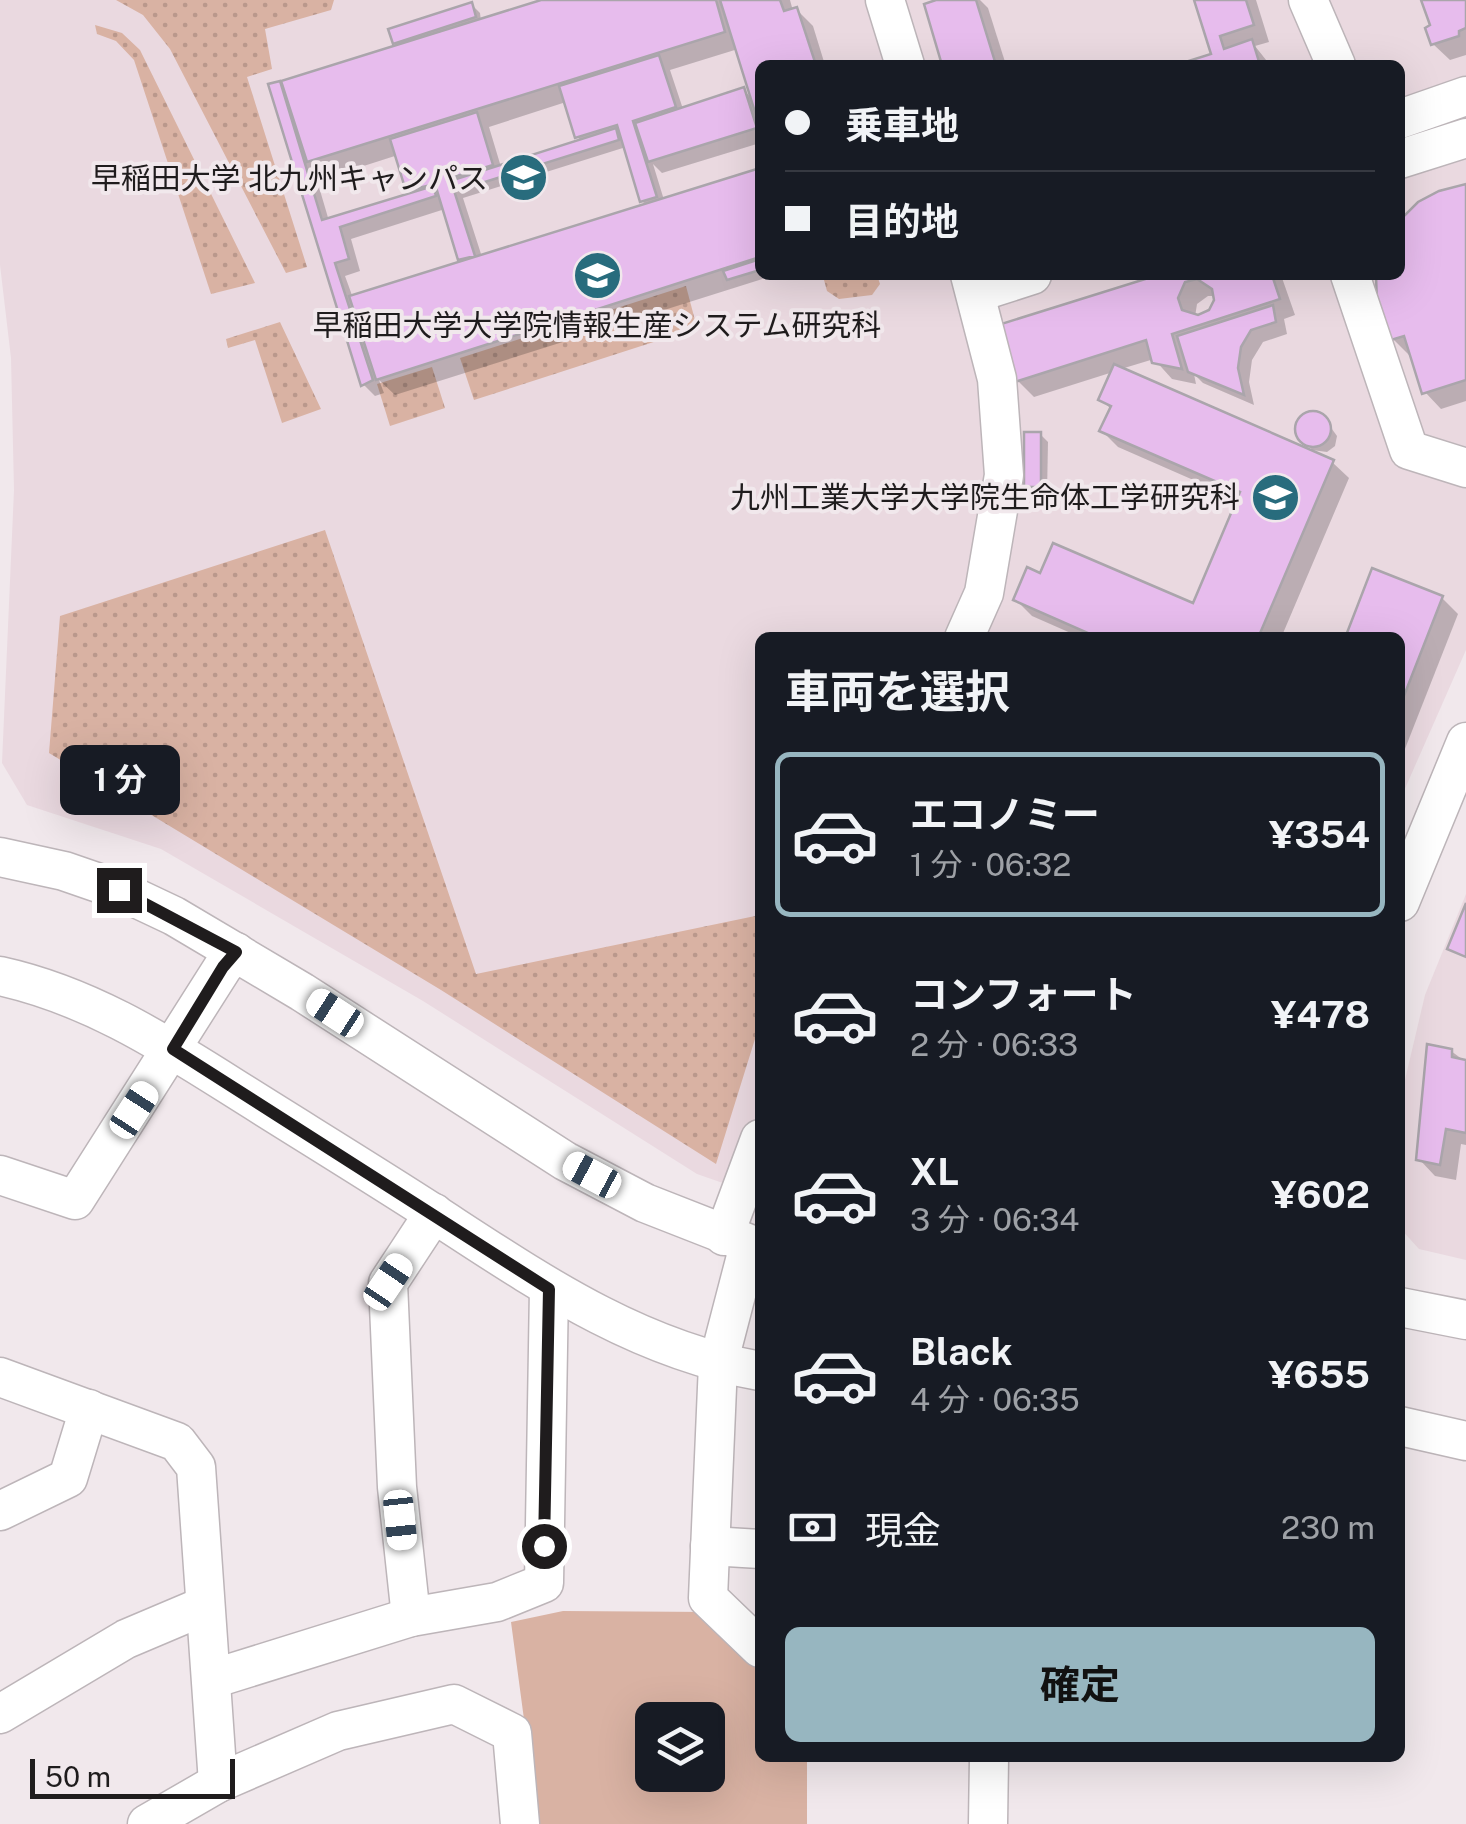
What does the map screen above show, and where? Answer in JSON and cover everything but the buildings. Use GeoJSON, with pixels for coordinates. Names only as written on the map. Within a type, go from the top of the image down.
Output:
{"type":"FeatureCollection","features":[{"type":"Feature","properties":{"kind":"street"},"geometry":{"type":"LineString","coordinates":[[885,0],[903,60]]}},
{"type":"Feature","properties":{"kind":"street"},"geometry":{"type":"LineString","coordinates":[[1308,0],[1334,60]]}},
{"type":"Feature","properties":{"kind":"street"},"geometry":{"type":"LineString","coordinates":[[1405,117],[1466,96]]}},
{"type":"Feature","properties":{"kind":"street"},"geometry":{"type":"LineString","coordinates":[[1405,157],[1466,138]]}},
{"type":"Feature","properties":{"kind":"street"},"geometry":{"type":"LineString","coordinates":[[967,632],[984,593],[1004,475],[997,379],[973,284],[999,280]]}},
{"type":"Feature","properties":{"kind":"street"},"geometry":{"type":"LineString","coordinates":[[1352,280],[1408,450],[1466,468]]}},
{"type":"Feature","properties":{"kind":"street"},"geometry":{"type":"LineString","coordinates":[[1405,890],[1466,742]]}},
{"type":"Feature","properties":{"kind":"street"},"geometry":{"type":"LineString","coordinates":[[0,856],[64,871],[119,890],[236,952],[565,1161],[645,1204],[744,1243]]}},
{"type":"Feature","properties":{"kind":"street"},"geometry":{"type":"LineString","coordinates":[[0,1175],[75,1200],[236,952]]}},
{"type":"Feature","properties":{"kind":"street"},"geometry":{"type":"LineString","coordinates":[[0,976],[95,1006],[173,1049],[549,1289],[640,1336],[718,1364],[755,1370]]}},
{"type":"Feature","properties":{"kind":"street"},"geometry":{"type":"LineString","coordinates":[[755,1172],[718,1364],[708,1598],[755,1643]]}},
{"type":"Feature","properties":{"kind":"street"},"geometry":{"type":"LineString","coordinates":[[411,1616],[397,1487],[388,1282],[434,1213]]}},
{"type":"Feature","properties":{"kind":"street"},"geometry":{"type":"LineString","coordinates":[[212,1678],[411,1616],[497,1602],[544,1583],[549,1289]]}},
{"type":"Feature","properties":{"kind":"street"},"geometry":{"type":"LineString","coordinates":[[1405,1308],[1466,1320]]}},
{"type":"Feature","properties":{"kind":"street"},"geometry":{"type":"LineString","coordinates":[[0,1377],[176,1442],[196,1467],[218,1783]]}},
{"type":"Feature","properties":{"kind":"street"},"geometry":{"type":"LineString","coordinates":[[0,1511],[68,1478],[90,1409]]}},
{"type":"Feature","properties":{"kind":"street"},"geometry":{"type":"LineString","coordinates":[[1405,1427],[1466,1441]]}},
{"type":"Feature","properties":{"kind":"street"},"geometry":{"type":"LineString","coordinates":[[710,1546],[755,1549]]}},
{"type":"Feature","properties":{"kind":"street"},"geometry":{"type":"LineString","coordinates":[[0,1714],[126,1639],[204,1606]]}},
{"type":"Feature","properties":{"kind":"street"},"geometry":{"type":"LineString","coordinates":[[146,1824],[218,1783],[338,1731],[454,1704],[512,1733],[520,1824]]}},
{"type":"Feature","properties":{"kind":"street"},"geometry":{"type":"LineString","coordinates":[[988,1824],[989,1762]]}},
{"type":"Feature","properties":{"kind":"shaded area"},"geometry":{"type":"Polygon","coordinates":[[[0,0],[1466,0],[1466,650],[1405,789],[1405,632],[755,632],[755,1194],[697,1174],[423,1001],[161,849],[27,805],[2,763],[14,490],[11,358],[0,265],[0,0]]]}},
{"type":"Feature","properties":{"kind":"shaded area"},"geometry":{"type":"Polygon","coordinates":[[[116,0],[334,0],[331,10],[265,29],[272,69],[247,77],[307,267],[286,273],[170,49],[143,15],[116,0]]]}},
{"type":"Feature","properties":{"kind":"shaded area"},"geometry":{"type":"Polygon","coordinates":[[[95,25],[122,33],[140,50],[255,283],[211,294],[134,60],[116,41],[97,34],[95,25]]]}},
{"type":"Feature","properties":{"kind":"shaded area"},"geometry":{"type":"Polygon","coordinates":[[[824,280],[879,280],[880,284],[872,295],[839,299],[827,291],[824,280]]]}},
{"type":"Feature","properties":{"kind":"shaded area"},"geometry":{"type":"Polygon","coordinates":[[[686,286],[697,328],[474,400],[460,358],[686,286]]]}},
{"type":"Feature","properties":{"kind":"shaded area"},"geometry":{"type":"Polygon","coordinates":[[[280,322],[321,409],[282,423],[255,340],[228,348],[226,339],[280,322]]]}},
{"type":"Feature","properties":{"kind":"shaded area"},"geometry":{"type":"Polygon","coordinates":[[[432,367],[445,408],[390,426],[377,384],[432,367]]]}},
{"type":"Feature","properties":{"kind":"shaded area"},"geometry":{"type":"Polygon","coordinates":[[[325,530],[476,974],[755,916],[755,1039],[716,1164],[441,990],[49,753],[60,616],[325,530]]]}},
{"type":"Feature","properties":{"kind":"shaded area"},"geometry":{"type":"Polygon","coordinates":[[[1466,894],[1466,1260],[1419,1249],[1405,1234],[1405,1080],[1425,995],[1466,894]]]}},
{"type":"Feature","properties":{"kind":"shaded area"},"geometry":{"type":"Polygon","coordinates":[[[563,1611],[710,1612],[755,1662],[755,1762],[807,1762],[807,1824],[538,1824],[511,1622],[563,1611]]]}},
{"type":"Feature","properties":{"kind":"place","name":"早稲田大学 北九州キャンパス"},"geometry":{"type":"Point","coordinates":[523,178]}},
{"type":"Feature","properties":{"kind":"place","name":"早稲田大学大学院情報生産システム研究科"},"geometry":{"type":"Point","coordinates":[597,276]}},
{"type":"Feature","properties":{"kind":"place","name":"九州工業大学大学院生命体工学研究科"},"geometry":{"type":"Point","coordinates":[1275,497]}},
{"type":"Feature","properties":{"kind":"route"},"geometry":{"type":"LineString","coordinates":[[119,890],[236,952],[173,1049],[549,1289],[544,1546]]}}]}
